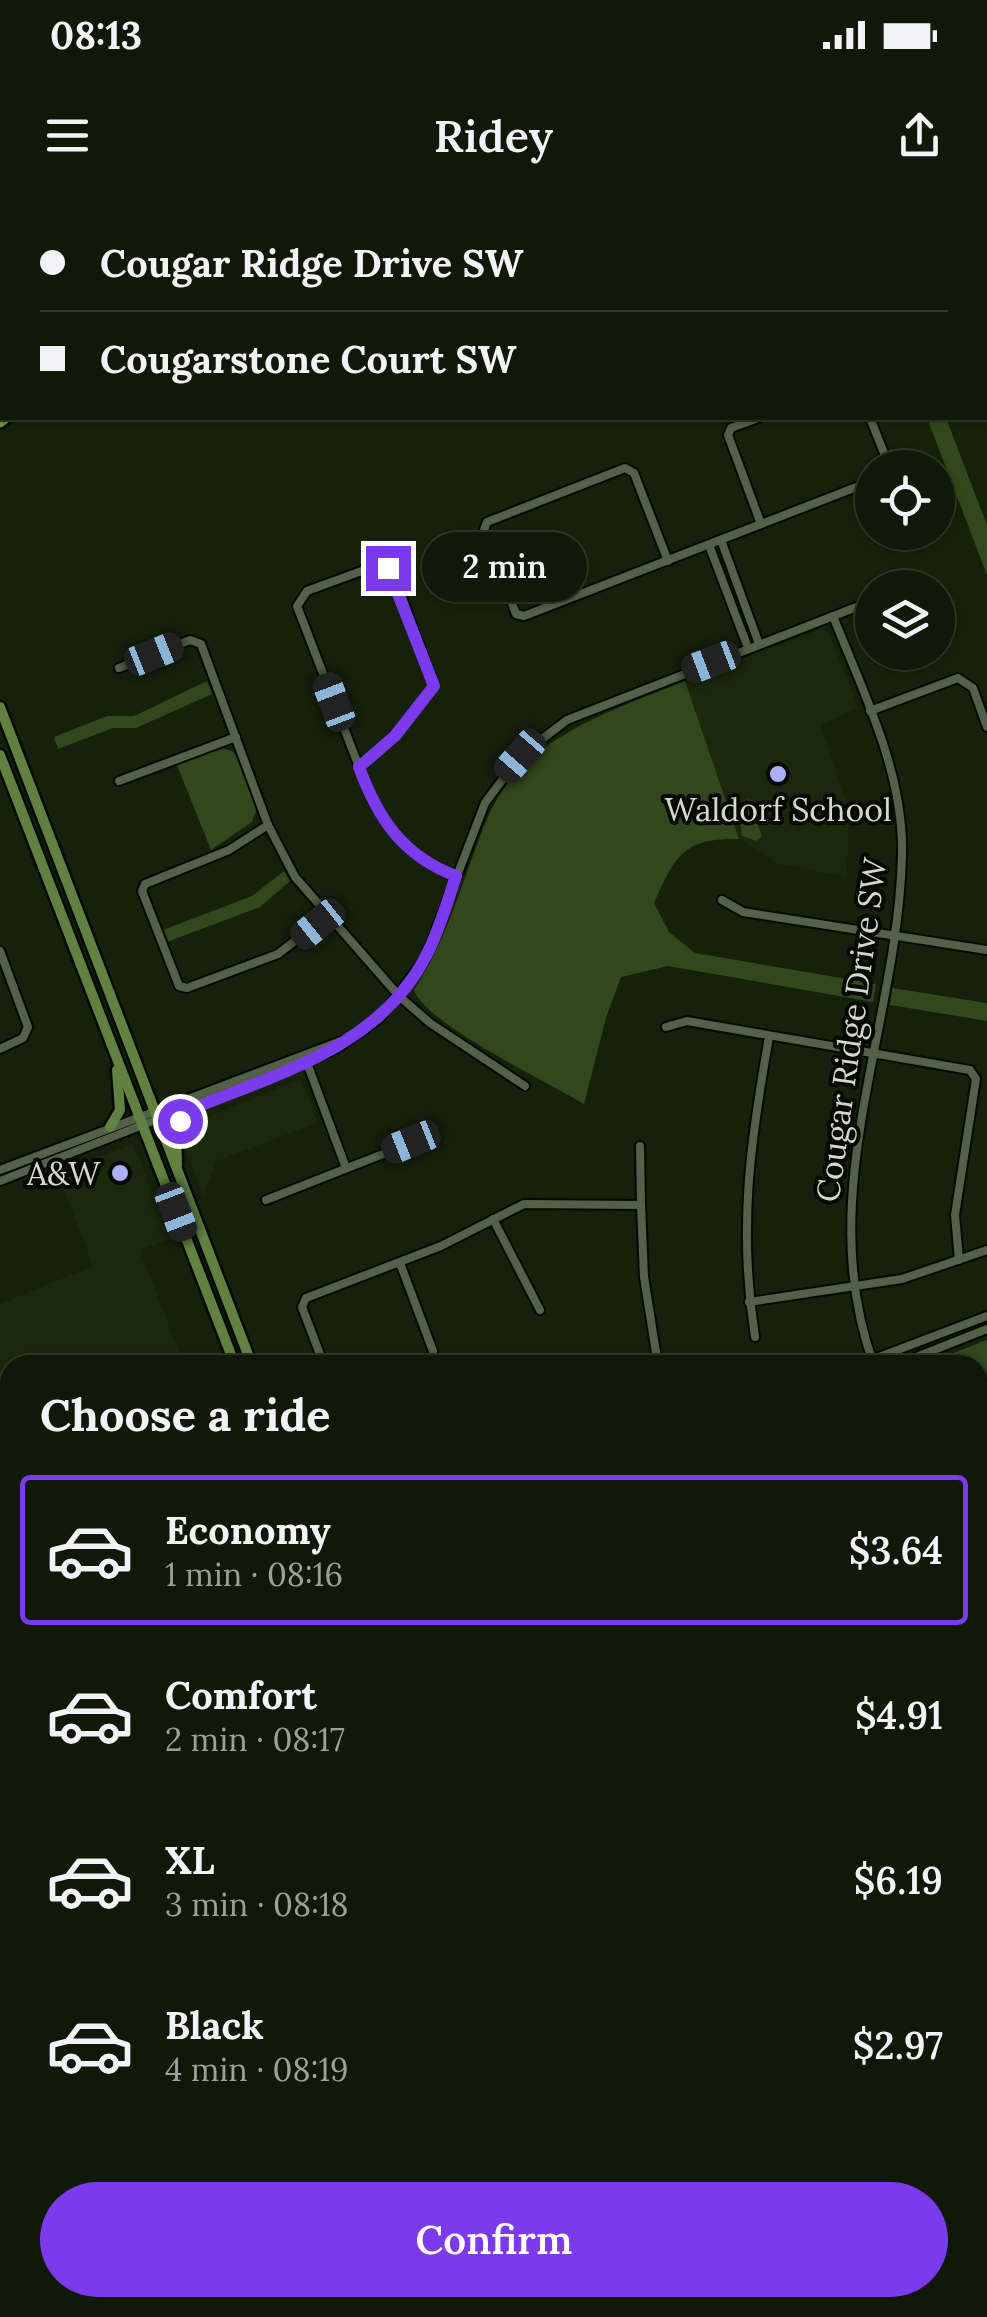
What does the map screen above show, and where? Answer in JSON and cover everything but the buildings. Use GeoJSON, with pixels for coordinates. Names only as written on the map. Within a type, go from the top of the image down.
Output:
{"type":"FeatureCollection","features":[{"type":"Feature","properties":{"kind":"main road"},"geometry":{"type":"LineString","coordinates":[[0,707],[248,1355]]}},
{"type":"Feature","properties":{"kind":"main road"},"geometry":{"type":"LineString","coordinates":[[0,755],[231,1355]]}},
{"type":"Feature","properties":{"kind":"main road"},"geometry":{"type":"LineString","coordinates":[[110,1127],[120,1106],[113,1049]]}},
{"type":"Feature","properties":{"kind":"main road"},"geometry":{"type":"LineString","coordinates":[[178,1176],[176,1130],[187,1111]]}},
{"type":"Feature","properties":{"kind":"street"},"geometry":{"type":"LineString","coordinates":[[753,420],[731,428],[728,436],[761,524]]}},
{"type":"Feature","properties":{"kind":"street"},"geometry":{"type":"LineString","coordinates":[[871,420],[883,450]]}},
{"type":"Feature","properties":{"kind":"street"},"geometry":{"type":"LineString","coordinates":[[668,561],[634,473],[625,468],[487,522],[484,530],[516,614],[524,616],[668,561],[855,488]]}},
{"type":"Feature","properties":{"kind":"street"},"geometry":{"type":"LineString","coordinates":[[721,540],[759,644]]}},
{"type":"Feature","properties":{"kind":"street"},"geometry":{"type":"LineString","coordinates":[[709,545],[748,648]]}},
{"type":"Feature","properties":{"kind":"street"},"geometry":{"type":"LineString","coordinates":[[359,767],[395,736],[434,686],[396,578],[388,568],[378,565],[307,591],[297,606],[359,767],[377,812],[422,861],[456,876]]}},
{"type":"Feature","properties":{"kind":"street"},"geometry":{"type":"LineString","coordinates":[[0,1181],[63,1158],[141,1122],[153,1110],[305,1059],[379,1019],[424,960],[486,803],[499,780],[536,741],[587,711],[855,608]]}},
{"type":"Feature","properties":{"kind":"street","name":"Cougar Ridge Drive SW"},"geometry":{"type":"LineString","coordinates":[[833,616],[890,768],[901,824],[902,854],[893,938],[850,1192],[854,1288],[871,1355]]}},
{"type":"Feature","properties":{"kind":"street"},"geometry":{"type":"LineString","coordinates":[[119,668],[190,640],[198,642],[283,858],[327,916],[400,996],[430,1023],[524,1086]]}},
{"type":"Feature","properties":{"kind":"street"},"geometry":{"type":"LineString","coordinates":[[870,711],[958,678],[973,688],[987,726]]}},
{"type":"Feature","properties":{"kind":"street"},"geometry":{"type":"LineString","coordinates":[[119,781],[236,737]]}},
{"type":"Feature","properties":{"kind":"street"},"geometry":{"type":"LineString","coordinates":[[268,825],[229,850],[145,884],[142,891],[179,986],[187,988],[278,954],[327,916]]}},
{"type":"Feature","properties":{"kind":"street"},"geometry":{"type":"LineString","coordinates":[[722,900],[743,912],[987,950]]}},
{"type":"Feature","properties":{"kind":"street"},"geometry":{"type":"LineString","coordinates":[[0,951],[28,1027],[19,1041],[0,1048]]}},
{"type":"Feature","properties":{"kind":"street"},"geometry":{"type":"LineString","coordinates":[[666,1027],[688,1022],[970,1070],[976,1078],[956,1198],[959,1260]]}},
{"type":"Feature","properties":{"kind":"street"},"geometry":{"type":"LineString","coordinates":[[755,1337],[744,1249],[745,1187],[769,1037]]}},
{"type":"Feature","properties":{"kind":"street"},"geometry":{"type":"LineString","coordinates":[[305,1059],[346,1168]]}},
{"type":"Feature","properties":{"kind":"street"},"geometry":{"type":"LineString","coordinates":[[0,1170],[110,1127],[158,1122],[249,1080]]}},
{"type":"Feature","properties":{"kind":"street"},"geometry":{"type":"LineString","coordinates":[[266,1200],[411,1142]]}},
{"type":"Feature","properties":{"kind":"street"},"geometry":{"type":"LineString","coordinates":[[640,1146],[644,1276],[656,1355]]}},
{"type":"Feature","properties":{"kind":"street"},"geometry":{"type":"LineString","coordinates":[[59,1147],[63,1158]]}},
{"type":"Feature","properties":{"kind":"street"},"geometry":{"type":"LineString","coordinates":[[320,1355],[302,1306],[306,1298],[400,1263],[535,1203],[641,1205]]}},
{"type":"Feature","properties":{"kind":"street"},"geometry":{"type":"LineString","coordinates":[[493,1219],[540,1310]]}},
{"type":"Feature","properties":{"kind":"street"},"geometry":{"type":"LineString","coordinates":[[750,1302],[915,1276],[987,1250]]}},
{"type":"Feature","properties":{"kind":"street"},"geometry":{"type":"LineString","coordinates":[[400,1263],[433,1351]]}},
{"type":"Feature","properties":{"kind":"street"},"geometry":{"type":"LineString","coordinates":[[890,1355],[987,1316]]}},
{"type":"Feature","properties":{"kind":"street"},"geometry":{"type":"LineString","coordinates":[[921,1355],[987,1329]]}},
{"type":"Feature","properties":{"kind":"shaded area"},"geometry":{"type":"Polygon","coordinates":[[[928,420],[947,420],[987,525],[987,575],[955,491],[955,450],[939,450],[928,420]]]}},
{"type":"Feature","properties":{"kind":"shaded area","name":"Waldorf School"},"geometry":{"type":"Polygon","coordinates":[[[821,629],[829,633],[859,708],[821,724],[849,811],[847,877],[779,864],[739,839],[685,681],[821,629]]]}},
{"type":"Feature","properties":{"kind":"shaded area"},"geometry":{"type":"Polygon","coordinates":[[[207,681],[212,694],[136,728],[113,728],[58,749],[54,737],[107,716],[134,716],[207,681]]]}},
{"type":"Feature","properties":{"kind":"shaded area"},"geometry":{"type":"Polygon","coordinates":[[[685,681],[739,839],[693,846],[676,861],[654,903],[669,932],[695,953],[876,984],[873,1002],[668,966],[621,977],[584,1104],[490,1052],[440,1019],[414,990],[446,928],[487,819],[502,791],[522,767],[571,731],[685,681]]]}},
{"type":"Feature","properties":{"kind":"shaded area"},"geometry":{"type":"Polygon","coordinates":[[[222,748],[234,752],[257,807],[252,822],[211,850],[177,765],[222,748]]]}},
{"type":"Feature","properties":{"kind":"shaded area"},"geometry":{"type":"Polygon","coordinates":[[[749,799],[762,807],[765,816],[758,825],[762,836],[756,841],[742,836],[738,807],[749,799]]]}},
{"type":"Feature","properties":{"kind":"shaded area"},"geometry":{"type":"Polygon","coordinates":[[[284,871],[290,881],[260,907],[167,942],[163,930],[252,896],[284,871]]]}},
{"type":"Feature","properties":{"kind":"shaded area"},"geometry":{"type":"Polygon","coordinates":[[[892,988],[987,1003],[987,1021],[890,1005],[892,988]]]}},
{"type":"Feature","properties":{"kind":"shaded area"},"geometry":{"type":"Polygon","coordinates":[[[301,1079],[318,1123],[217,1161],[203,1197],[183,1141],[188,1125],[301,1079]]]}},
{"type":"Feature","properties":{"kind":"shaded area"},"geometry":{"type":"Polygon","coordinates":[[[133,1144],[170,1239],[140,1250],[180,1355],[0,1355],[0,1304],[93,1266],[57,1172],[133,1144]]]}},
{"type":"Feature","properties":{"kind":"shaded area"},"geometry":{"type":"Polygon","coordinates":[[[987,1340],[987,1355],[948,1355],[987,1340]]]}},
{"type":"Feature","properties":{"kind":"place","name":"Waldorf School"},"geometry":{"type":"Point","coordinates":[778,774]}},
{"type":"Feature","properties":{"kind":"place","name":"A&W"},"geometry":{"type":"Point","coordinates":[120,1173]}},
{"type":"Feature","properties":{"kind":"route"},"geometry":{"type":"LineString","coordinates":[[180,1121],[187,1111],[307,1064],[379,1019],[400,996],[433,940],[456,876],[422,861],[397,838],[377,812],[359,767],[395,736],[434,686],[396,578],[388,568]]}}]}
